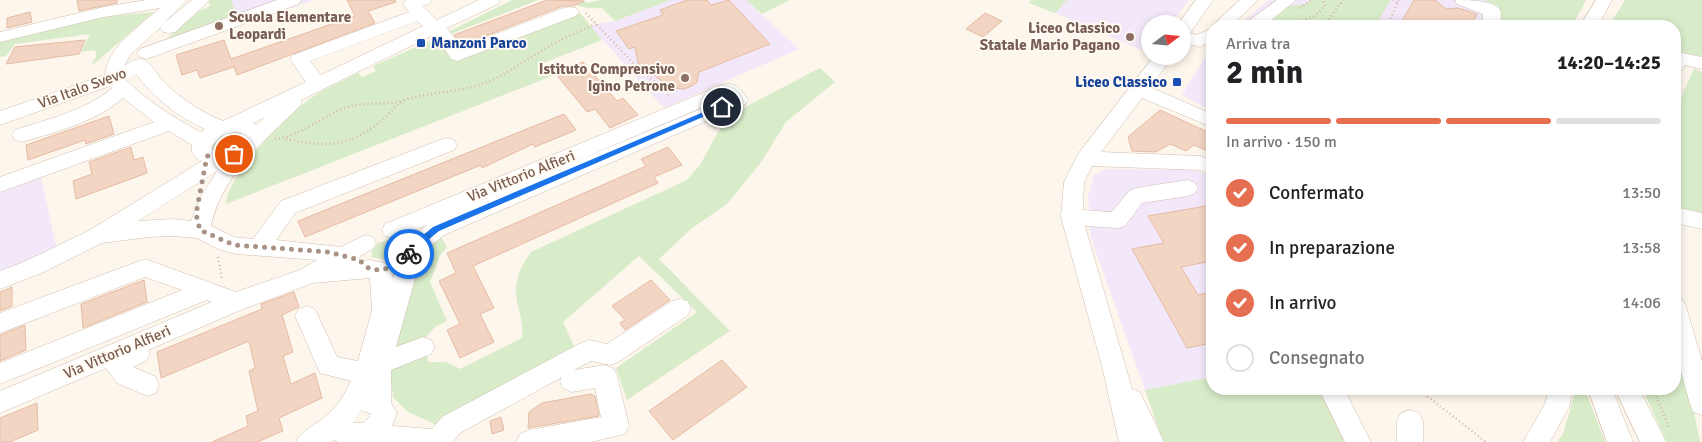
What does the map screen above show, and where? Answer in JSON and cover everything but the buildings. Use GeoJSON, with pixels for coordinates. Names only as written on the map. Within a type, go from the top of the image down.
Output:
{"type":"FeatureCollection","features":[{"type":"Feature","properties":{"kind":"street"},"geometry":{"type":"LineString","coordinates":[[22,136],[98,108],[112,99],[125,50],[179,0]]}},
{"type":"Feature","properties":{"kind":"street"},"geometry":{"type":"LineString","coordinates":[[0,37],[104,12],[179,0]]}},
{"type":"Feature","properties":{"kind":"street"},"geometry":{"type":"LineString","coordinates":[[142,59],[171,26],[202,0]]}},
{"type":"Feature","properties":{"kind":"street"},"geometry":{"type":"LineString","coordinates":[[142,59],[249,7],[293,0]]}},
{"type":"Feature","properties":{"kind":"street"},"geometry":{"type":"LineString","coordinates":[[207,234],[202,216],[219,152],[211,134],[492,0]]}},
{"type":"Feature","properties":{"kind":"street"},"geometry":{"type":"LineString","coordinates":[[1191,19],[1205,0]]}},
{"type":"Feature","properties":{"kind":"street"},"geometry":{"type":"LineString","coordinates":[[1228,20],[1250,0]]}},
{"type":"Feature","properties":{"kind":"street"},"geometry":{"type":"LineString","coordinates":[[1261,20],[1288,0]]}},
{"type":"Feature","properties":{"kind":"street"},"geometry":{"type":"LineString","coordinates":[[1463,0],[1492,11],[1491,20]]}},
{"type":"Feature","properties":{"kind":"street"},"geometry":{"type":"LineString","coordinates":[[1592,20],[1604,0]]}},
{"type":"Feature","properties":{"kind":"street"},"geometry":{"type":"LineString","coordinates":[[316,83],[299,59],[422,7],[435,26],[446,37],[457,55],[578,12]]}},
{"type":"Feature","properties":{"kind":"street"},"geometry":{"type":"LineString","coordinates":[[153,23],[171,26]]}},
{"type":"Feature","properties":{"kind":"street"},"geometry":{"type":"LineString","coordinates":[[1191,38],[1200,41],[1206,37]]}},
{"type":"Feature","properties":{"kind":"street"},"geometry":{"type":"LineString","coordinates":[[142,59],[152,84],[192,112],[210,124],[226,127],[242,126],[249,129],[252,133],[219,152],[196,214],[207,234]]}},
{"type":"Feature","properties":{"kind":"street","name":"Via Italo Svevo"},"geometry":{"type":"LineString","coordinates":[[0,105],[117,77],[142,59]]}},
{"type":"Feature","properties":{"kind":"street"},"geometry":{"type":"LineString","coordinates":[[1681,60],[1702,64]]}},
{"type":"Feature","properties":{"kind":"street"},"geometry":{"type":"LineString","coordinates":[[1132,442],[1114,366],[1072,218],[1074,182],[1085,159],[1157,65]]}},
{"type":"Feature","properties":{"kind":"street"},"geometry":{"type":"LineString","coordinates":[[117,77],[169,124],[219,152]]}},
{"type":"Feature","properties":{"kind":"street"},"geometry":{"type":"LineString","coordinates":[[0,280],[34,267],[98,236],[316,83]]}},
{"type":"Feature","properties":{"kind":"street","name":"Via Vittorio Alfieri"},"geometry":{"type":"LineString","coordinates":[[0,374],[221,296],[308,276],[369,252],[653,129],[739,100],[729,89],[678,111],[653,129],[436,229],[397,265],[369,252],[308,276]]}},
{"type":"Feature","properties":{"kind":"street"},"geometry":{"type":"LineString","coordinates":[[1139,89],[1206,118]]}},
{"type":"Feature","properties":{"kind":"street","name":"Via Italo Svevo"},"geometry":{"type":"LineString","coordinates":[[0,118],[56,91]]}},
{"type":"Feature","properties":{"kind":"street"},"geometry":{"type":"LineString","coordinates":[[192,112],[216,116],[257,113]]}},
{"type":"Feature","properties":{"kind":"street"},"geometry":{"type":"LineString","coordinates":[[0,185],[169,124]]}},
{"type":"Feature","properties":{"kind":"street"},"geometry":{"type":"LineString","coordinates":[[259,248],[288,207],[447,145]]}},
{"type":"Feature","properties":{"kind":"street"},"geometry":{"type":"LineString","coordinates":[[1085,159],[1206,164]]}},
{"type":"Feature","properties":{"kind":"street"},"geometry":{"type":"LineString","coordinates":[[1072,218],[1117,220],[1136,196],[1188,188]]}},
{"type":"Feature","properties":{"kind":"street"},"geometry":{"type":"LineString","coordinates":[[1681,216],[1702,221]]}},
{"type":"Feature","properties":{"kind":"street"},"geometry":{"type":"LineString","coordinates":[[98,236],[130,230],[207,234],[234,245],[259,248],[369,252]]}},
{"type":"Feature","properties":{"kind":"street"},"geometry":{"type":"LineString","coordinates":[[285,248],[328,252],[369,252],[403,231],[410,234],[413,241],[407,275],[351,429]]}},
{"type":"Feature","properties":{"kind":"street"},"geometry":{"type":"LineString","coordinates":[[309,442],[351,429],[379,428],[382,411],[377,396],[373,369],[384,302],[369,252]]}},
{"type":"Feature","properties":{"kind":"street"},"geometry":{"type":"LineString","coordinates":[[0,323],[145,268],[221,296]]}},
{"type":"Feature","properties":{"kind":"street","name":"Via Vittorio Alfieri"},"geometry":{"type":"LineString","coordinates":[[147,385],[126,376],[116,363],[216,321],[221,296]]}},
{"type":"Feature","properties":{"kind":"street","name":"Via Vittorio Alfieri"},"geometry":{"type":"LineString","coordinates":[[0,402],[221,296]]}},
{"type":"Feature","properties":{"kind":"street"},"geometry":{"type":"LineString","coordinates":[[440,442],[451,425],[589,350],[610,354],[680,308]]}},
{"type":"Feature","properties":{"kind":"street"},"geometry":{"type":"LineString","coordinates":[[307,316],[329,366],[373,369],[423,347]]}},
{"type":"Feature","properties":{"kind":"street"},"geometry":{"type":"LineString","coordinates":[[1681,329],[1702,404]]}},
{"type":"Feature","properties":{"kind":"street"},"geometry":{"type":"LineString","coordinates":[[1114,366],[1151,442]]}},
{"type":"Feature","properties":{"kind":"street"},"geometry":{"type":"LineString","coordinates":[[529,442],[616,426],[605,376],[572,381]]}},
{"type":"Feature","properties":{"kind":"street"},"geometry":{"type":"LineString","coordinates":[[1334,395],[1358,442]]}},
{"type":"Feature","properties":{"kind":"street"},"geometry":{"type":"LineString","coordinates":[[1536,442],[1557,407],[1560,395]]}},
{"type":"Feature","properties":{"kind":"street"},"geometry":{"type":"LineString","coordinates":[[1602,395],[1620,442]]}},
{"type":"Feature","properties":{"kind":"street"},"geometry":{"type":"LineString","coordinates":[[1631,395],[1662,438]]}},
{"type":"Feature","properties":{"kind":"street"},"geometry":{"type":"LineString","coordinates":[[351,429],[365,402],[440,442]]}},
{"type":"Feature","properties":{"kind":"street"},"geometry":{"type":"LineString","coordinates":[[351,429],[440,442]]}},
{"type":"Feature","properties":{"kind":"path"},"geometry":{"type":"LineString","coordinates":[[1311,20],[1320,13],[1324,6],[1323,0]]}},
{"type":"Feature","properties":{"kind":"path"},"geometry":{"type":"LineString","coordinates":[[1328,20],[1343,0]]}},
{"type":"Feature","properties":{"kind":"path"},"geometry":{"type":"LineString","coordinates":[[1390,20],[1398,1],[1393,0]]}},
{"type":"Feature","properties":{"kind":"path"},"geometry":{"type":"LineString","coordinates":[[578,12],[596,24],[634,64],[666,92],[678,111]]}},
{"type":"Feature","properties":{"kind":"path"},"geometry":{"type":"LineString","coordinates":[[406,99],[376,126],[346,141],[316,145],[286,139],[304,132],[325,116],[338,110],[368,102],[388,104],[406,99],[464,90],[483,84],[502,75],[549,46],[596,24]]}},
{"type":"Feature","properties":{"kind":"path"},"geometry":{"type":"LineString","coordinates":[[207,234],[223,286],[221,296]]}},
{"type":"Feature","properties":{"kind":"path"},"geometry":{"type":"LineString","coordinates":[[1426,395],[1486,442]]}},
{"type":"Feature","properties":{"kind":"path"},"geometry":{"type":"LineString","coordinates":[[1653,395],[1662,438]]}},
{"type":"Feature","properties":{"kind":"shaded area","name":"Scuola Elementare Leopardi"},"geometry":{"type":"Polygon","coordinates":[[[231,0],[314,0],[151,55],[167,38],[235,15],[231,0]]]}},
{"type":"Feature","properties":{"kind":"shaded area","name":"Istituto Comprensivo Igino Petrone"},"geometry":{"type":"Polygon","coordinates":[[[671,0],[746,0],[799,49],[664,108],[591,27],[596,24],[615,21],[671,0]]]}},
{"type":"Feature","properties":{"kind":"shaded area","name":"Liceo Classico Statale Mario Pagano"},"geometry":{"type":"Polygon","coordinates":[[[1067,0],[1189,0],[1178,15],[1141,15],[1141,50],[1055,13],[1067,0]]]}},
{"type":"Feature","properties":{"kind":"shaded area"},"geometry":{"type":"Polygon","coordinates":[[[1269,0],[1484,0],[1498,6],[1498,20],[1244,20],[1269,0]]]}},
{"type":"Feature","properties":{"kind":"shaded area"},"geometry":{"type":"Polygon","coordinates":[[[1206,56],[1206,108],[1182,95],[1206,56]]]}},
{"type":"Feature","properties":{"kind":"shaded area"},"geometry":{"type":"Polygon","coordinates":[[[1105,169],[1192,170],[1206,174],[1206,378],[1145,390],[1091,238],[1088,196],[1094,175],[1105,169]]]}},
{"type":"Feature","properties":{"kind":"shaded area"},"geometry":{"type":"Polygon","coordinates":[[[41,177],[57,249],[0,273],[0,191],[41,177]]]}},
{"type":"Feature","properties":{"kind":"green space"},"geometry":{"type":"Polygon","coordinates":[[[211,0],[231,0],[236,15],[167,38],[202,9],[211,4],[208,3],[211,0]]]}},
{"type":"Feature","properties":{"kind":"green space"},"geometry":{"type":"Polygon","coordinates":[[[512,0],[538,0],[451,34],[450,31],[512,0]]]}},
{"type":"Feature","properties":{"kind":"green space"},"geometry":{"type":"Polygon","coordinates":[[[569,0],[581,0],[588,3],[600,0],[671,0],[615,21],[602,8],[584,7],[576,5],[569,0]]]}},
{"type":"Feature","properties":{"kind":"green space"},"geometry":{"type":"Polygon","coordinates":[[[746,0],[790,0],[762,14],[746,0]]]}},
{"type":"Feature","properties":{"kind":"green space"},"geometry":{"type":"Polygon","coordinates":[[[1031,0],[1067,0],[1055,13],[1029,3],[1031,0]]]}},
{"type":"Feature","properties":{"kind":"green space"},"geometry":{"type":"Polygon","coordinates":[[[1311,0],[1391,0],[1379,20],[1267,20],[1287,6],[1305,4],[1311,0]]]}},
{"type":"Feature","properties":{"kind":"green space"},"geometry":{"type":"Polygon","coordinates":[[[1484,0],[1586,0],[1575,20],[1498,20],[1498,6],[1484,0]]]}},
{"type":"Feature","properties":{"kind":"green space"},"geometry":{"type":"Polygon","coordinates":[[[1625,0],[1702,0],[1702,59],[1681,53],[1681,20],[1613,20],[1625,0]]]}},
{"type":"Feature","properties":{"kind":"green space"},"geometry":{"type":"Polygon","coordinates":[[[154,12],[94,64],[92,63],[96,57],[96,52],[93,50],[81,52],[90,34],[15,44],[6,56],[0,57],[0,42],[102,17],[154,12]]]}},
{"type":"Feature","properties":{"kind":"green space"},"geometry":{"type":"Polygon","coordinates":[[[580,13],[602,40],[543,63],[552,76],[226,204],[229,192],[236,178],[260,146],[300,106],[322,91],[358,73],[362,77],[376,71],[373,66],[441,36],[454,60],[580,13]]]}},
{"type":"Feature","properties":{"kind":"green space"},"geometry":{"type":"Polygon","coordinates":[[[820,68],[835,82],[786,122],[762,161],[727,204],[691,229],[659,259],[730,331],[627,400],[616,368],[697,312],[639,256],[563,322],[576,350],[441,427],[408,412],[393,397],[391,375],[394,349],[417,263],[428,248],[441,237],[447,247],[440,256],[430,282],[447,321],[435,327],[424,339],[428,362],[446,362],[460,369],[522,338],[516,287],[520,271],[531,252],[687,180],[700,165],[718,132],[732,114],[820,68]]]}},
{"type":"Feature","properties":{"kind":"green space"},"geometry":{"type":"Polygon","coordinates":[[[1694,68],[1702,72],[1702,213],[1681,208],[1681,98],[1694,68]]]}},
{"type":"Feature","properties":{"kind":"green space"},"geometry":{"type":"Polygon","coordinates":[[[231,132],[240,136],[237,144],[222,150],[214,149],[212,144],[217,137],[231,132]]]}},
{"type":"Feature","properties":{"kind":"green space"},"geometry":{"type":"Polygon","coordinates":[[[393,238],[401,245],[397,255],[384,260],[372,257],[372,250],[378,243],[393,238]]]}},
{"type":"Feature","properties":{"kind":"green space"},"geometry":{"type":"Polygon","coordinates":[[[1681,365],[1691,397],[1700,442],[1667,442],[1645,395],[1681,395],[1681,365]]]}},
{"type":"Feature","properties":{"kind":"green space"},"geometry":{"type":"Polygon","coordinates":[[[1206,378],[1206,395],[1321,395],[1344,442],[1163,442],[1145,390],[1206,378]]]}},
{"type":"Feature","properties":{"kind":"green space"},"geometry":{"type":"Polygon","coordinates":[[[1574,395],[1587,395],[1605,442],[1557,442],[1563,434],[1574,395]]]}},
{"type":"Feature","properties":{"kind":"way so far"},"geometry":{"type":"LineString","coordinates":[[234,154],[219,158],[207,156],[196,221],[200,230],[215,239],[234,245],[259,248],[328,252],[360,260],[364,265],[375,270],[397,265],[409,254]]}},
{"type":"Feature","properties":{"kind":"place","name":"Scuola Elementare Leopardi"},"geometry":{"type":"Point","coordinates":[219,26]}},
{"type":"Feature","properties":{"kind":"place","name":"Liceo Classico Statale Mario Pagano"},"geometry":{"type":"Point","coordinates":[1130,37]}},
{"type":"Feature","properties":{"kind":"place","name":"Manzoni Parco"},"geometry":{"type":"Point","coordinates":[421,43]}},
{"type":"Feature","properties":{"kind":"place","name":"Istituto Comprensivo Igino Petrone"},"geometry":{"type":"Point","coordinates":[685,78]}},
{"type":"Feature","properties":{"kind":"place","name":"Liceo Classico"},"geometry":{"type":"Point","coordinates":[1177,82]}},
{"type":"Feature","properties":{"kind":"route"},"geometry":{"type":"LineString","coordinates":[[409,254],[413,248],[436,229],[722,107]]}}]}
